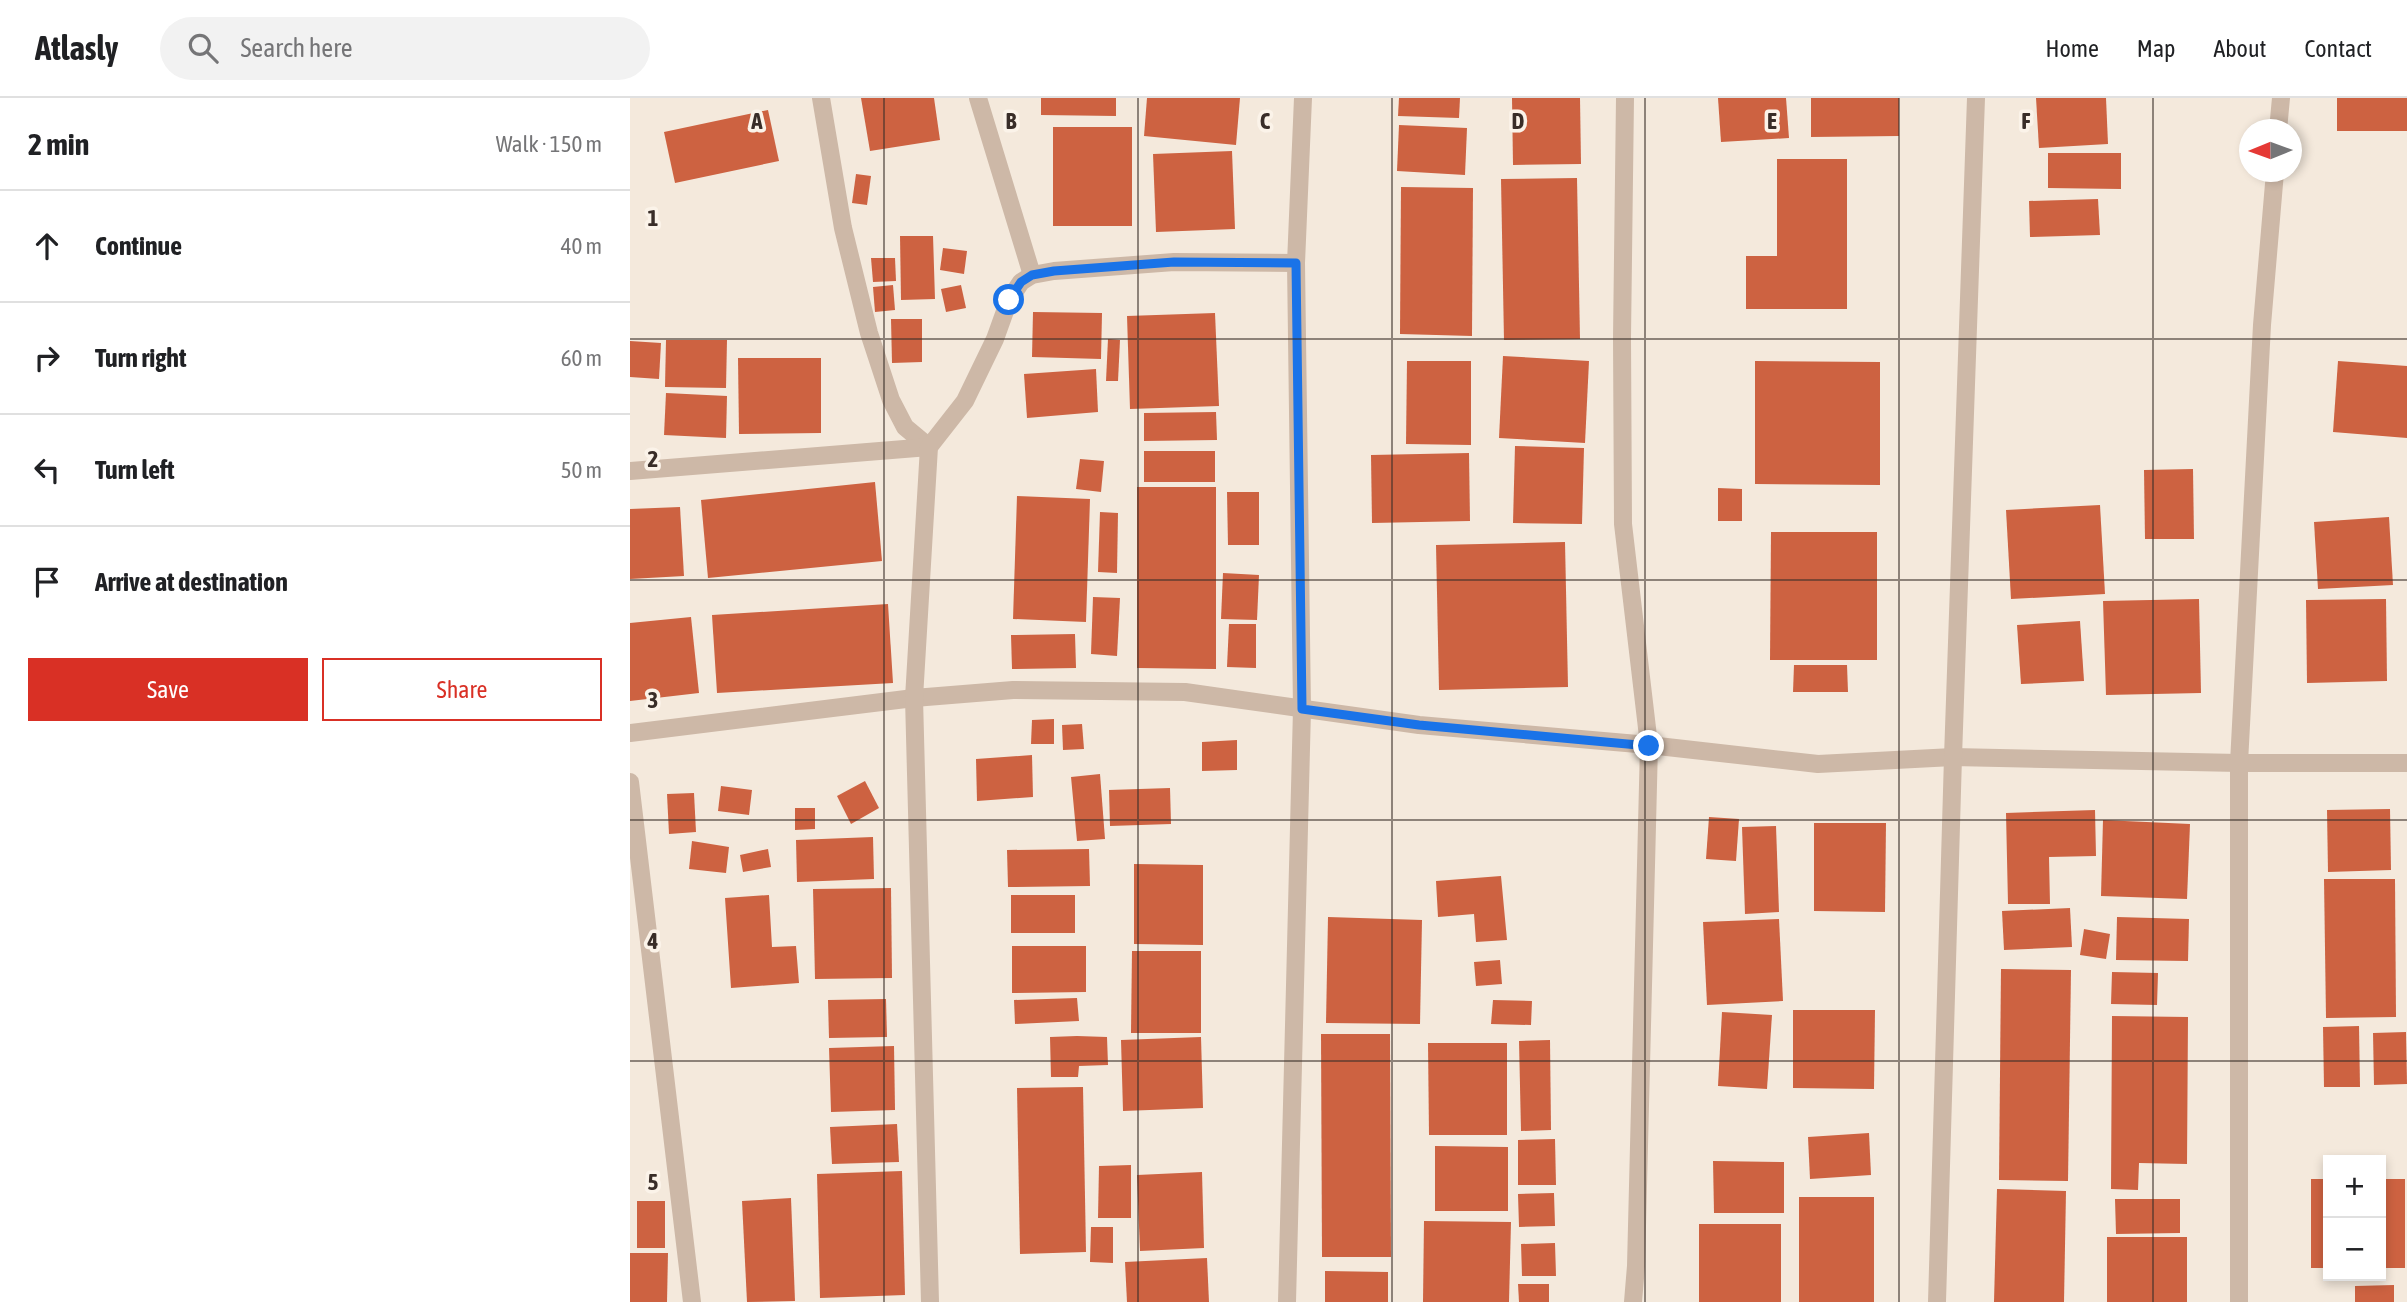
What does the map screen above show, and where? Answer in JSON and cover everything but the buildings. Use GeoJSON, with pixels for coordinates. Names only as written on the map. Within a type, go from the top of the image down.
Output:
{"type":"FeatureCollection","features":[{"type":"Feature","properties":{"kind":"street"},"geometry":{"type":"LineString","coordinates":[[821,98],[843,228],[869,333],[891,400],[905,427],[929,447]]}},
{"type":"Feature","properties":{"kind":"street"},"geometry":{"type":"LineString","coordinates":[[978,98],[1032,275]]}},
{"type":"Feature","properties":{"kind":"street"},"geometry":{"type":"LineString","coordinates":[[1287,1302],[1302,709],[1296,263],[1304,98]]}},
{"type":"Feature","properties":{"kind":"street"},"geometry":{"type":"LineString","coordinates":[[1625,98],[1623,524],[1649,746],[1633,1302]]}},
{"type":"Feature","properties":{"kind":"street"},"geometry":{"type":"LineString","coordinates":[[1937,1302],[1976,98]]}},
{"type":"Feature","properties":{"kind":"street"},"geometry":{"type":"LineString","coordinates":[[2279,119],[2281,98]]}},
{"type":"Feature","properties":{"kind":"street"},"geometry":{"type":"LineString","coordinates":[[2239,1302],[2239,763],[2262,325],[2274,182]]}},
{"type":"Feature","properties":{"kind":"street"},"geometry":{"type":"LineString","coordinates":[[930,1302],[914,698],[929,447],[965,401],[995,339],[1009,300],[1021,282],[1032,275],[1174,262],[1296,263]]}},
{"type":"Feature","properties":{"kind":"street"},"geometry":{"type":"LineString","coordinates":[[630,471],[929,447]]}},
{"type":"Feature","properties":{"kind":"street"},"geometry":{"type":"LineString","coordinates":[[630,733],[914,698],[1013,690],[1185,692],[1419,725],[1818,764],[1953,757],[2239,763],[2407,763]]}},
{"type":"Feature","properties":{"kind":"street"},"geometry":{"type":"LineString","coordinates":[[630,782],[692,1302]]}},
{"type":"Feature","properties":{"kind":"route"},"geometry":{"type":"LineString","coordinates":[[1009,300],[1021,282],[1032,275],[1054,271],[1174,262],[1296,263],[1302,709],[1419,725],[1649,746]]}}]}
